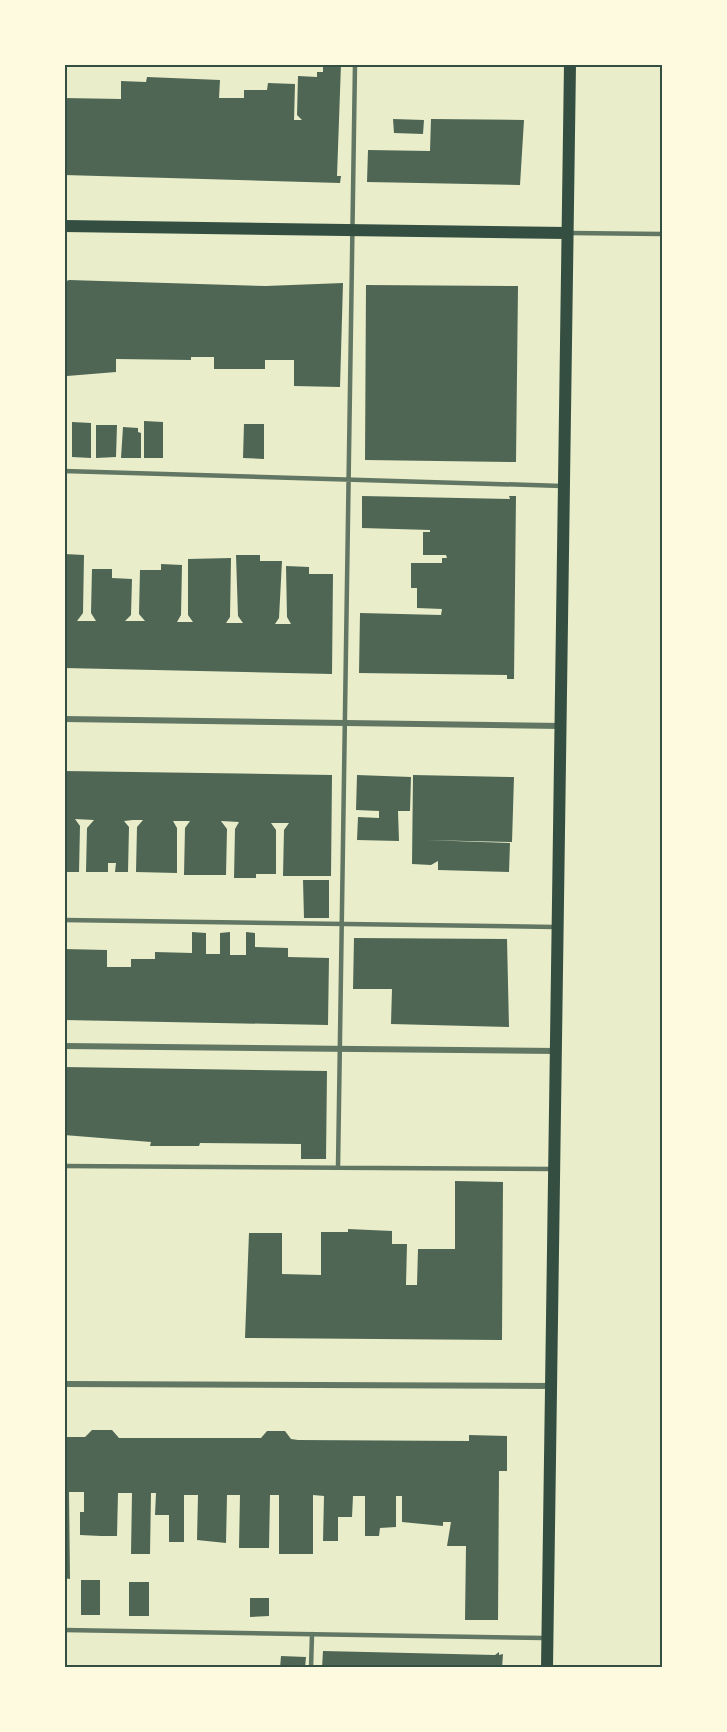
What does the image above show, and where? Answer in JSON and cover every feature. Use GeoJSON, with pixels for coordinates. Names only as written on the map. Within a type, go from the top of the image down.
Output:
{"type":"FeatureCollection","features":[{"type":"Feature","properties":{"kind":"main road"},"geometry":{"type":"LineString","coordinates":[[547,1668],[570,64]]}},
{"type":"Feature","properties":{"kind":"main road"},"geometry":{"type":"LineString","coordinates":[[64,226],[567,233]]}},
{"type":"Feature","properties":{"kind":"street"},"geometry":{"type":"LineString","coordinates":[[64,719],[561,726]]}},
{"type":"Feature","properties":{"kind":"street"},"geometry":{"type":"LineString","coordinates":[[64,1046],[556,1051]]}},
{"type":"Feature","properties":{"kind":"street"},"geometry":{"type":"LineString","coordinates":[[64,1384],[551,1386]]}},
{"type":"Feature","properties":{"kind":"lane"},"geometry":{"type":"LineString","coordinates":[[338,1167],[355,64]]}},
{"type":"Feature","properties":{"kind":"lane"},"geometry":{"type":"LineString","coordinates":[[567,233],[663,234]]}},
{"type":"Feature","properties":{"kind":"lane"},"geometry":{"type":"LineString","coordinates":[[64,471],[565,486]]}},
{"type":"Feature","properties":{"kind":"lane"},"geometry":{"type":"LineString","coordinates":[[64,920],[558,927]]}},
{"type":"Feature","properties":{"kind":"lane"},"geometry":{"type":"LineString","coordinates":[[64,1166],[555,1169]]}},
{"type":"Feature","properties":{"kind":"lane"},"geometry":{"type":"LineString","coordinates":[[64,1630],[548,1638]]}},
{"type":"Feature","properties":{"kind":"lane"},"geometry":{"type":"LineString","coordinates":[[311,1668],[312,1634]]}},
{"type":"Feature","properties":{"kind":"building"},"geometry":{"type":"Polygon","coordinates":[[[323,64],[341,64],[337,176],[341,176],[340,183],[64,175],[64,98],[121,99],[121,81],[146,82],[147,77],[220,80],[219,98],[244,98],[244,90],[267,90],[268,83],[295,84],[294,120],[302,120],[297,115],[298,76],[317,77],[317,72],[323,72],[323,64]]]}},
{"type":"Feature","properties":{"kind":"building"},"geometry":{"type":"Polygon","coordinates":[[[393,119],[424,120],[423,134],[394,133],[393,119]]]}},
{"type":"Feature","properties":{"kind":"building"},"geometry":{"type":"Polygon","coordinates":[[[431,119],[524,120],[520,185],[367,182],[368,150],[430,151],[431,119]]]}},
{"type":"Feature","properties":{"kind":"building"},"geometry":{"type":"Polygon","coordinates":[[[69,280],[266,286],[343,283],[340,387],[294,386],[294,360],[265,360],[265,369],[214,369],[214,357],[191,357],[191,360],[116,359],[116,372],[67,376],[64,373],[64,282],[69,280]]]}},
{"type":"Feature","properties":{"kind":"building"},"geometry":{"type":"Polygon","coordinates":[[[366,285],[518,286],[516,462],[365,460],[366,285]]]}},
{"type":"Feature","properties":{"kind":"building"},"geometry":{"type":"Polygon","coordinates":[[[144,421],[163,422],[163,458],[144,458],[144,421]]]}},
{"type":"Feature","properties":{"kind":"building"},"geometry":{"type":"Polygon","coordinates":[[[72,422],[91,423],[91,458],[72,457],[72,422]]]}},
{"type":"Feature","properties":{"kind":"building"},"geometry":{"type":"Polygon","coordinates":[[[244,424],[264,424],[264,459],[243,458],[244,424]]]}},
{"type":"Feature","properties":{"kind":"building"},"geometry":{"type":"Polygon","coordinates":[[[96,425],[117,425],[116,457],[96,458],[96,425]]]}},
{"type":"Feature","properties":{"kind":"building"},"geometry":{"type":"Polygon","coordinates":[[[123,427],[138,428],[138,432],[141,433],[141,458],[121,458],[123,427]]]}},
{"type":"Feature","properties":{"kind":"building"},"geometry":{"type":"Polygon","coordinates":[[[362,496],[510,499],[509,496],[516,496],[514,679],[507,679],[507,675],[359,673],[360,613],[441,615],[442,609],[417,608],[417,588],[411,588],[411,563],[442,563],[442,558],[447,558],[446,555],[423,555],[423,532],[430,532],[430,530],[362,528],[362,496]]]}},
{"type":"Feature","properties":{"kind":"building"},"geometry":{"type":"Polygon","coordinates":[[[64,554],[84,555],[83,613],[77,621],[96,621],[91,613],[92,569],[112,569],[112,578],[132,579],[131,615],[125,621],[145,621],[139,614],[140,570],[161,570],[161,564],[182,565],[181,615],[177,622],[193,622],[188,615],[188,559],[231,558],[230,617],[226,623],[243,623],[238,616],[236,555],[260,555],[260,561],[282,561],[279,618],[275,624],[291,624],[287,617],[286,566],[309,567],[309,574],[333,574],[332,674],[64,668],[64,554]]]}},
{"type":"Feature","properties":{"kind":"building"},"geometry":{"type":"Polygon","coordinates":[[[64,771],[332,775],[331,876],[283,876],[284,830],[289,823],[271,823],[276,830],[276,874],[256,874],[256,878],[234,878],[235,829],[239,822],[221,821],[227,829],[226,875],[184,875],[185,828],[190,821],[173,821],[177,828],[177,873],[136,872],[137,827],[143,820],[124,821],[129,827],[128,872],[115,872],[116,863],[108,863],[108,872],[86,872],[87,828],[94,820],[75,819],[80,826],[79,872],[64,872],[64,771]]]}},
{"type":"Feature","properties":{"kind":"building"},"geometry":{"type":"Polygon","coordinates":[[[357,775],[411,777],[410,811],[398,811],[399,841],[357,840],[358,817],[379,818],[379,811],[356,810],[357,775]]]}},
{"type":"Feature","properties":{"kind":"building"},"geometry":{"type":"Polygon","coordinates":[[[413,775],[514,777],[512,842],[425,840],[510,843],[509,872],[438,870],[438,861],[431,865],[412,864],[413,775]]]}},
{"type":"Feature","properties":{"kind":"building"},"geometry":{"type":"Polygon","coordinates":[[[303,880],[329,880],[329,918],[304,918],[303,880]]]}},
{"type":"Feature","properties":{"kind":"building"},"geometry":{"type":"Polygon","coordinates":[[[192,932],[206,933],[206,954],[220,954],[220,933],[230,932],[230,955],[246,955],[246,932],[255,933],[255,947],[288,948],[288,957],[329,958],[328,1025],[64,1020],[64,949],[107,950],[107,967],[131,967],[131,959],[155,959],[155,952],[192,953],[192,932]]]}},
{"type":"Feature","properties":{"kind":"building"},"geometry":{"type":"Polygon","coordinates":[[[354,938],[507,939],[509,1027],[391,1024],[392,989],[353,989],[354,938]]]}},
{"type":"Feature","properties":{"kind":"building"},"geometry":{"type":"Polygon","coordinates":[[[64,1067],[327,1071],[326,1159],[301,1159],[301,1144],[200,1143],[199,1146],[150,1146],[151,1142],[64,1135],[64,1067]]]}},
{"type":"Feature","properties":{"kind":"building"},"geometry":{"type":"Polygon","coordinates":[[[455,1181],[503,1182],[502,1340],[245,1338],[249,1233],[282,1233],[282,1274],[321,1275],[321,1232],[348,1232],[348,1229],[392,1231],[392,1244],[407,1244],[406,1285],[417,1285],[418,1249],[455,1249],[455,1181]]]}},
{"type":"Feature","properties":{"kind":"building"},"geometry":{"type":"Polygon","coordinates":[[[92,1430],[112,1430],[119,1438],[261,1438],[267,1431],[285,1431],[291,1439],[298,1440],[469,1441],[469,1435],[507,1436],[507,1471],[499,1471],[498,1620],[465,1620],[466,1546],[447,1546],[451,1522],[443,1522],[443,1526],[402,1522],[402,1496],[396,1496],[396,1527],[380,1528],[379,1536],[365,1536],[365,1496],[353,1496],[352,1517],[338,1517],[338,1541],[323,1541],[324,1496],[313,1495],[313,1554],[279,1554],[279,1495],[270,1495],[269,1548],[239,1548],[240,1495],[227,1495],[226,1543],[197,1540],[198,1495],[184,1495],[184,1542],[169,1542],[169,1515],[155,1515],[156,1493],[151,1493],[150,1554],[131,1554],[132,1493],[118,1493],[117,1536],[101,1536],[80,1535],[80,1512],[84,1512],[84,1492],[69,1492],[70,1579],[64,1578],[64,1437],[85,1437],[92,1430]]]}},
{"type":"Feature","properties":{"kind":"building"},"geometry":{"type":"Polygon","coordinates":[[[81,1580],[100,1580],[100,1615],[81,1615],[81,1580]]]}},
{"type":"Feature","properties":{"kind":"building"},"geometry":{"type":"Polygon","coordinates":[[[129,1582],[149,1582],[149,1616],[129,1616],[129,1582]]]}},
{"type":"Feature","properties":{"kind":"building"},"geometry":{"type":"Polygon","coordinates":[[[250,1598],[269,1598],[269,1616],[250,1617],[250,1598]]]}},
{"type":"Feature","properties":{"kind":"building"},"geometry":{"type":"Polygon","coordinates":[[[323,1651],[495,1655],[499,1652],[499,1655],[503,1654],[502,1668],[322,1668],[323,1651]]]}},
{"type":"Feature","properties":{"kind":"building"},"geometry":{"type":"Polygon","coordinates":[[[281,1656],[306,1657],[305,1668],[280,1668],[281,1656]]]}}]}
